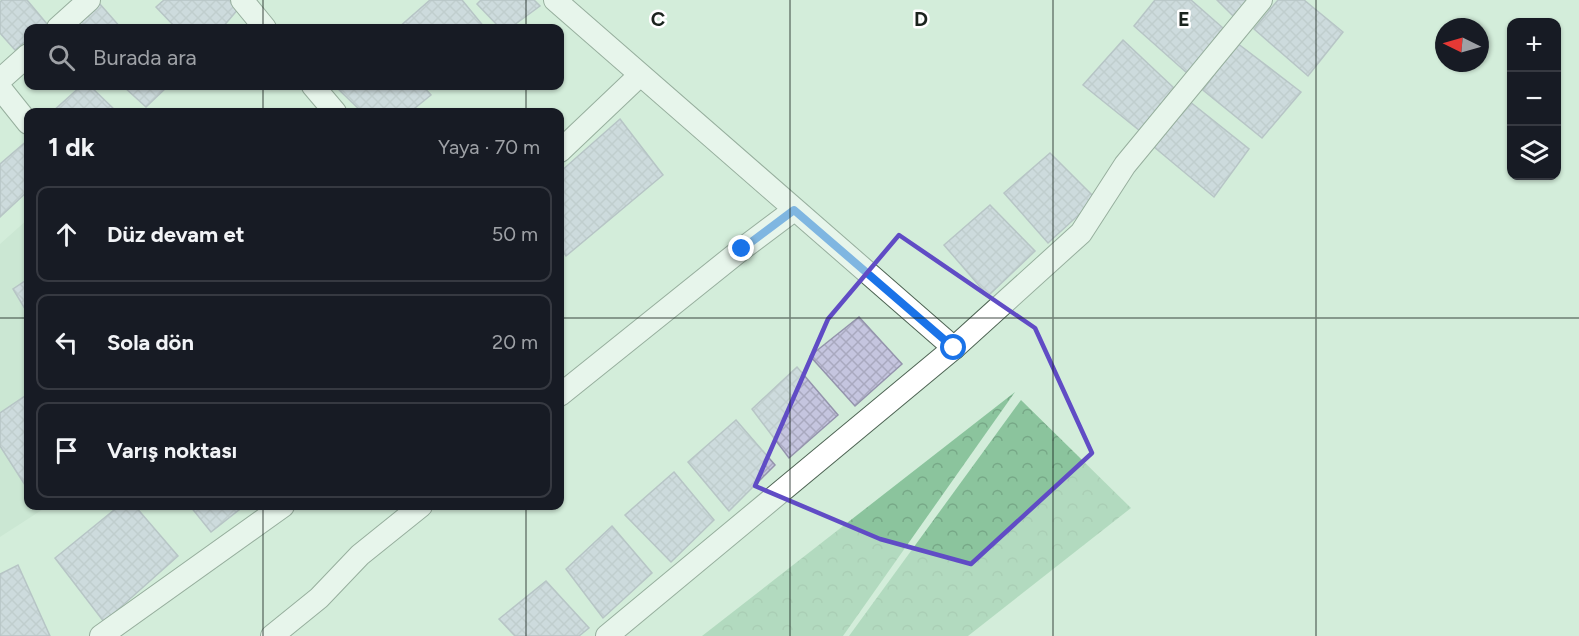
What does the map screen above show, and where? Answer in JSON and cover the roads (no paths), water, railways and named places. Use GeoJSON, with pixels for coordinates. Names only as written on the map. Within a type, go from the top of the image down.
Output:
{"type":"FeatureCollection","features":[{"type":"Feature","properties":{"kind":"street"},"geometry":{"type":"LineString","coordinates":[[62,24],[89,0]]}},
{"type":"Feature","properties":{"kind":"street"},"geometry":{"type":"LineString","coordinates":[[242,0],[263,24]]}},
{"type":"Feature","properties":{"kind":"street"},"geometry":{"type":"LineString","coordinates":[[555,0],[954,348]]}},
{"type":"Feature","properties":{"kind":"street"},"geometry":{"type":"LineString","coordinates":[[607,636],[954,348],[1081,233],[1125,165],[1261,0]]}},
{"type":"Feature","properties":{"kind":"street"},"geometry":{"type":"LineString","coordinates":[[0,80],[24,59]]}},
{"type":"Feature","properties":{"kind":"street"},"geometry":{"type":"LineString","coordinates":[[564,147],[640,75]]}},
{"type":"Feature","properties":{"kind":"street"},"geometry":{"type":"LineString","coordinates":[[0,88],[24,118]]}},
{"type":"Feature","properties":{"kind":"street"},"geometry":{"type":"LineString","coordinates":[[315,90],[331,108]]}},
{"type":"Feature","properties":{"kind":"street"},"geometry":{"type":"LineString","coordinates":[[564,392],[794,210]]}},
{"type":"Feature","properties":{"kind":"street"},"geometry":{"type":"LineString","coordinates":[[100,636],[277,510]]}},
{"type":"Feature","properties":{"kind":"street"},"geometry":{"type":"LineString","coordinates":[[272,636],[319,598],[360,555],[416,510]]}}]}
